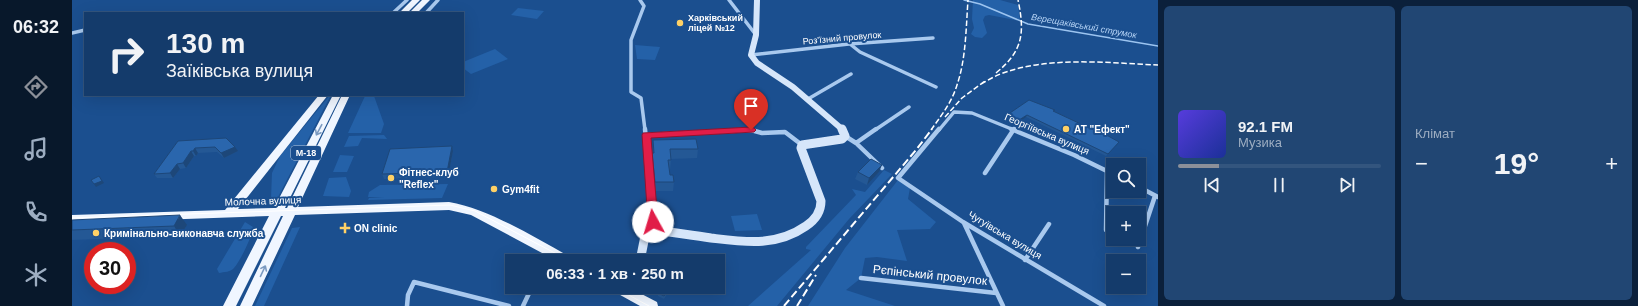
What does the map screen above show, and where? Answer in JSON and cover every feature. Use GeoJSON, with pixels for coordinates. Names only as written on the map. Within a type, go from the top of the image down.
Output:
{"type":"FeatureCollection","features":[{"type":"Feature","properties":{"kind":"main road"},"geometry":{"type":"LineString","coordinates":[[404,12],[416,0]]}},
{"type":"Feature","properties":{"kind":"main road"},"geometry":{"type":"LineString","coordinates":[[414,12],[426,0]]}},
{"type":"Feature","properties":{"kind":"main road"},"geometry":{"type":"LineString","coordinates":[[228,214],[324,96]]}},
{"type":"Feature","properties":{"kind":"main road","name":"М-18"},"geometry":{"type":"LineString","coordinates":[[229,306],[276,212],[338,96]]}},
{"type":"Feature","properties":{"kind":"main road","name":"М-18"},"geometry":{"type":"LineString","coordinates":[[246,306],[291,212],[339,96]]}},
{"type":"Feature","properties":{"kind":"main road","name":"Молочна вулиця"},"geometry":{"type":"LineString","coordinates":[[72,219],[455,206],[475,212],[542,254]]}},
{"type":"Feature","properties":{"kind":"main road"},"geometry":{"type":"LineString","coordinates":[[638,294],[652,306]]}},
{"type":"Feature","properties":{"kind":"street"},"geometry":{"type":"LineString","coordinates":[[394,12],[407,0]]}},
{"type":"Feature","properties":{"kind":"street"},"geometry":{"type":"LineString","coordinates":[[427,12],[438,0]]}},
{"type":"Feature","properties":{"kind":"street"},"geometry":{"type":"LineString","coordinates":[[640,0],[644,6],[631,40],[631,92],[641,98],[646,135],[653,222],[651,232]]}},
{"type":"Feature","properties":{"kind":"street"},"geometry":{"type":"LineString","coordinates":[[729,0],[756,35]]}},
{"type":"Feature","properties":{"kind":"street"},"geometry":{"type":"LineString","coordinates":[[757,0],[756,35],[751,55],[757,63],[808,99],[840,126],[844,131],[845,136],[856,143],[882,168]]}},
{"type":"Feature","properties":{"kind":"street"},"geometry":{"type":"LineString","coordinates":[[72,33],[84,30]]}},
{"type":"Feature","properties":{"kind":"street","name":"Роз’їзний провулок"},"geometry":{"type":"LineString","coordinates":[[751,55],[849,44],[934,38]]}},
{"type":"Feature","properties":{"kind":"street"},"geometry":{"type":"LineString","coordinates":[[849,44],[860,52],[936,87]]}},
{"type":"Feature","properties":{"kind":"street"},"geometry":{"type":"LineString","coordinates":[[808,99],[851,74]]}},
{"type":"Feature","properties":{"kind":"street"},"geometry":{"type":"LineString","coordinates":[[856,143],[909,107]]}},
{"type":"Feature","properties":{"kind":"street","name":"Георгіївська вулиця"},"geometry":{"type":"LineString","coordinates":[[898,178],[954,112],[972,112],[1106,170]]}},
{"type":"Feature","properties":{"kind":"street"},"geometry":{"type":"LineString","coordinates":[[985,173],[1014,129]]}},
{"type":"Feature","properties":{"kind":"street"},"geometry":{"type":"LineString","coordinates":[[646,135],[751,130],[762,133],[785,132],[802,145],[836,141],[845,136]]}},
{"type":"Feature","properties":{"kind":"street"},"geometry":{"type":"LineString","coordinates":[[641,254],[645,236],[656,230],[749,243],[762,243],[776,240],[804,228],[812,222],[821,209],[820,202],[802,154],[802,145]]}},
{"type":"Feature","properties":{"kind":"street","name":"Чугуївська вулиця"},"geometry":{"type":"LineString","coordinates":[[898,178],[963,222],[1104,306]]}},
{"type":"Feature","properties":{"kind":"street"},"geometry":{"type":"LineString","coordinates":[[1138,247],[1157,197],[1146,191]]}},
{"type":"Feature","properties":{"kind":"street"},"geometry":{"type":"LineString","coordinates":[[963,222],[996,293],[1004,306]]}},
{"type":"Feature","properties":{"kind":"street"},"geometry":{"type":"LineString","coordinates":[[1025,260],[1049,224]]}},
{"type":"Feature","properties":{"kind":"street","name":"Рєпінський провулок"},"geometry":{"type":"LineString","coordinates":[[862,278],[996,293]]}},
{"type":"Feature","properties":{"kind":"street"},"geometry":{"type":"LineString","coordinates":[[407,306],[408,295],[414,282],[509,306]]}},
{"type":"Feature","properties":{"kind":"street"},"geometry":{"type":"LineString","coordinates":[[523,306],[529,294]]}},
{"type":"Feature","properties":{"kind":"shaded area"},"geometry":{"type":"Polygon","coordinates":[[[973,0],[1000,0],[1018,5],[1020,21],[989,15],[985,16],[983,20],[987,33],[982,38],[975,37],[971,34],[974,28],[972,19],[973,0]]]}},
{"type":"Feature","properties":{"kind":"shaded area"},"geometry":{"type":"Polygon","coordinates":[[[518,8],[544,11],[537,19],[511,15],[518,8]]]}},
{"type":"Feature","properties":{"kind":"shaded area"},"geometry":{"type":"Polygon","coordinates":[[[635,45],[660,47],[655,60],[637,59],[635,45]]]}},
{"type":"Feature","properties":{"kind":"shaded area"},"geometry":{"type":"Polygon","coordinates":[[[495,49],[508,59],[471,74],[464,69],[464,62],[495,49]]]}},
{"type":"Feature","properties":{"kind":"shaded area"},"geometry":{"type":"Polygon","coordinates":[[[330,96],[278,197],[271,199],[272,173],[280,156],[330,96]]]}},
{"type":"Feature","properties":{"kind":"shaded area"},"geometry":{"type":"Polygon","coordinates":[[[365,96],[374,96],[384,124],[381,133],[348,133],[365,96]]]}},
{"type":"Feature","properties":{"kind":"shaded area"},"geometry":{"type":"Polygon","coordinates":[[[384,135],[387,139],[362,138],[358,146],[344,147],[349,136],[384,135]]]}},
{"type":"Feature","properties":{"kind":"shaded area"},"geometry":{"type":"Polygon","coordinates":[[[340,155],[354,156],[347,172],[333,172],[340,155]]]}},
{"type":"Feature","properties":{"kind":"shaded area"},"geometry":{"type":"Polygon","coordinates":[[[884,170],[892,174],[849,219],[777,306],[748,306],[811,250],[806,249],[806,247],[856,195],[852,189],[865,192],[884,170]]]}},
{"type":"Feature","properties":{"kind":"shaded area"},"geometry":{"type":"Polygon","coordinates":[[[346,177],[351,191],[349,197],[323,196],[329,178],[346,177]]]}},
{"type":"Feature","properties":{"kind":"shaded area"},"geometry":{"type":"Polygon","coordinates":[[[898,180],[910,188],[908,199],[936,222],[930,229],[897,230],[907,261],[877,257],[865,258],[861,278],[846,290],[895,306],[808,306],[845,248],[898,180]]]}},
{"type":"Feature","properties":{"kind":"shaded area"},"geometry":{"type":"Polygon","coordinates":[[[448,184],[442,198],[368,200],[369,198],[384,197],[368,197],[369,192],[380,185],[448,184]]]}},
{"type":"Feature","properties":{"kind":"shaded area"},"geometry":{"type":"Polygon","coordinates":[[[757,214],[762,230],[735,231],[731,216],[757,214]]]}},
{"type":"Feature","properties":{"kind":"shaded area"},"geometry":{"type":"Polygon","coordinates":[[[245,222],[253,227],[249,241],[233,269],[227,272],[219,273],[217,269],[245,222]]]}},
{"type":"Feature","properties":{"kind":"shaded area"},"geometry":{"type":"Polygon","coordinates":[[[300,227],[264,306],[255,306],[292,228],[300,227]]]}},
{"type":"Feature","properties":{"kind":"building","name":"АТ \"Ефект\""},"geometry":{"type":"Polygon","coordinates":[[[1029,100],[1055,110],[1053,111],[1100,133],[1101,132],[1119,142],[1108,154],[1027,115],[1019,120],[1007,115],[1029,100]]]}},
{"type":"Feature","properties":{"kind":"building"},"geometry":{"type":"Polygon","coordinates":[[[226,138],[235,147],[221,153],[215,147],[195,148],[191,151],[183,163],[177,164],[170,173],[154,174],[178,141],[226,138]]]}},
{"type":"Feature","properties":{"kind":"building"},"geometry":{"type":"Polygon","coordinates":[[[696,139],[698,149],[670,149],[671,160],[668,160],[670,175],[673,175],[674,182],[655,182],[652,153],[654,153],[653,140],[696,139]]]}},
{"type":"Feature","properties":{"kind":"building"},"geometry":{"type":"Polygon","coordinates":[[[452,146],[447,172],[382,174],[390,149],[452,146]]]}},
{"type":"Feature","properties":{"kind":"building"},"geometry":{"type":"Polygon","coordinates":[[[871,159],[882,165],[869,178],[858,172],[871,159]]]}},
{"type":"Feature","properties":{"kind":"building"},"geometry":{"type":"Polygon","coordinates":[[[99,176],[102,181],[94,184],[91,180],[99,176]]]}},
{"type":"Feature","properties":{"kind":"building"},"geometry":{"type":"Polygon","coordinates":[[[180,215],[174,226],[72,230],[72,220],[180,215]]]}},
{"type":"Feature","properties":{"kind":"waterway","name":"Верещаківський струмок"},"geometry":{"type":"LineString","coordinates":[[964,0],[980,4],[1028,24],[1158,46]]}},
{"type":"Feature","properties":{"kind":"tram line"},"geometry":{"type":"LineString","coordinates":[[72,218],[450,205],[475,211],[557,254]]}},
{"type":"Feature","properties":{"kind":"tram line"},"geometry":{"type":"LineString","coordinates":[[627,294],[649,306]]}},
{"type":"Feature","properties":{"kind":"railway"},"geometry":{"type":"LineString","coordinates":[[931,130],[949,103],[960,75],[965,43],[968,0]]}},
{"type":"Feature","properties":{"kind":"railway"},"geometry":{"type":"LineString","coordinates":[[996,73],[1012,57],[1020,41],[1021,22],[1018,0]]}},
{"type":"Feature","properties":{"kind":"railway"},"geometry":{"type":"LineString","coordinates":[[981,84],[1003,73],[1040,64],[1060,62],[1100,62],[1158,65]]}},
{"type":"Feature","properties":{"kind":"railway"},"geometry":{"type":"LineString","coordinates":[[945,117],[962,98],[985,81]]}},
{"type":"Feature","properties":{"kind":"railway"},"geometry":{"type":"LineString","coordinates":[[784,306],[932,129]]}},
{"type":"Feature","properties":{"kind":"railway"},"geometry":{"type":"LineString","coordinates":[[797,306],[816,275]]}},
{"type":"Feature","properties":{"kind":"place","name":"Харківський ліцей №12"},"geometry":{"type":"Point","coordinates":[680,23]}},
{"type":"Feature","properties":{"kind":"place","name":"АТ \"Ефект\""},"geometry":{"type":"Point","coordinates":[1066,129]}},
{"type":"Feature","properties":{"kind":"place","name":"Фітнес-клуб \"Reflex\""},"geometry":{"type":"Point","coordinates":[391,178]}},
{"type":"Feature","properties":{"kind":"place","name":"Gym4fit"},"geometry":{"type":"Point","coordinates":[494,189]}},
{"type":"Feature","properties":{"kind":"place","name":"ON clinic"},"geometry":{"type":"Point","coordinates":[345,228]}},
{"type":"Feature","properties":{"kind":"place","name":"Кримінально-виконавча служба"},"geometry":{"type":"Point","coordinates":[96,233]}},
{"type":"Feature","properties":{"kind":"route"},"geometry":{"type":"LineString","coordinates":[[653,222],[650,200],[646,135],[751,130]]}}]}
